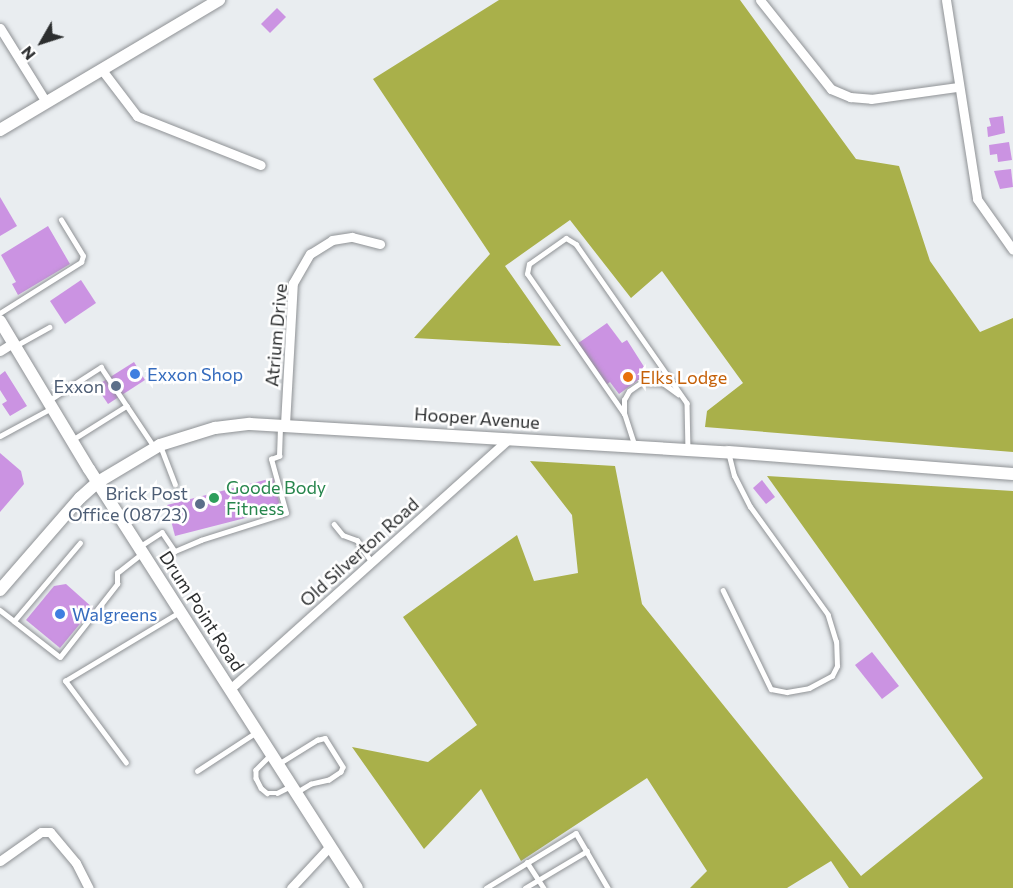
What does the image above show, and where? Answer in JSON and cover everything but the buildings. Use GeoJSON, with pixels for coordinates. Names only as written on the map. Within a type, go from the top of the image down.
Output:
{"type":"FeatureCollection","features":[{"type":"Feature","properties":{"kind":"main road"},"geometry":{"type":"LineString","coordinates":[[0,130],[219,0]]}},
{"type":"Feature","properties":{"kind":"main road","name":"Drum Point Road"},"geometry":{"type":"LineString","coordinates":[[0,321],[98,482],[357,888]]}},
{"type":"Feature","properties":{"kind":"main road","name":"Hooper Avenue"},"geometry":{"type":"LineString","coordinates":[[0,590],[80,498],[98,482],[158,446],[215,428],[250,424],[283,424],[728,452],[1013,474]]}},
{"type":"Feature","properties":{"kind":"street"},"geometry":{"type":"LineString","coordinates":[[760,0],[831,89],[850,97],[871,99],[958,87]]}},
{"type":"Feature","properties":{"kind":"street"},"geometry":{"type":"LineString","coordinates":[[946,0],[976,200],[1012,246]]}},
{"type":"Feature","properties":{"kind":"street"},"geometry":{"type":"LineString","coordinates":[[0,28],[45,102]]}},
{"type":"Feature","properties":{"kind":"street"},"geometry":{"type":"LineString","coordinates":[[102,70],[137,116],[261,165]]}},
{"type":"Feature","properties":{"kind":"street","name":"Atrium Drive"},"geometry":{"type":"LineString","coordinates":[[283,424],[293,283],[310,254],[332,240],[352,237],[380,244]]}},
{"type":"Feature","properties":{"kind":"street"},"geometry":{"type":"LineString","coordinates":[[0,351],[14,345]]}},
{"type":"Feature","properties":{"kind":"street","name":"Old Silverton Road"},"geometry":{"type":"LineString","coordinates":[[230,689],[510,438]]}},
{"type":"Feature","properties":{"kind":"street"},"geometry":{"type":"LineString","coordinates":[[0,861],[41,832],[50,832],[76,863],[89,888]]}},
{"type":"Feature","properties":{"kind":"street"},"geometry":{"type":"LineString","coordinates":[[291,888],[330,846]]}},
{"type":"Feature","properties":{"kind":"lane"},"geometry":{"type":"LineString","coordinates":[[0,313],[81,262],[83,256],[61,220]]}},
{"type":"Feature","properties":{"kind":"lane"},"geometry":{"type":"LineString","coordinates":[[634,446],[624,414],[527,273],[529,264],[566,238],[576,244],[687,402],[688,450]]}},
{"type":"Feature","properties":{"kind":"lane"},"geometry":{"type":"LineString","coordinates":[[14,345],[49,327]]}},
{"type":"Feature","properties":{"kind":"lane"},"geometry":{"type":"LineString","coordinates":[[1,435],[50,404],[101,367],[158,446],[175,484]]}},
{"type":"Feature","properties":{"kind":"lane"},"geometry":{"type":"LineString","coordinates":[[624,414],[624,400],[628,391],[642,382],[663,383],[687,402]]}},
{"type":"Feature","properties":{"kind":"lane"},"geometry":{"type":"LineString","coordinates":[[72,440],[127,406]]}},
{"type":"Feature","properties":{"kind":"lane"},"geometry":{"type":"LineString","coordinates":[[0,610],[60,657],[106,601],[117,584],[117,573],[162,532],[175,551],[201,540],[286,513],[271,459],[279,456],[283,424]]}},
{"type":"Feature","properties":{"kind":"lane"},"geometry":{"type":"LineString","coordinates":[[723,590],[771,689],[787,692],[809,688],[832,676],[837,666],[836,642],[828,615],[750,507],[734,476],[728,452]]}},
{"type":"Feature","properties":{"kind":"lane"},"geometry":{"type":"LineString","coordinates":[[334,524],[343,535],[357,540],[373,563]]}},
{"type":"Feature","properties":{"kind":"lane"},"geometry":{"type":"LineString","coordinates":[[14,621],[80,543]]}},
{"type":"Feature","properties":{"kind":"lane"},"geometry":{"type":"LineString","coordinates":[[126,763],[64,681],[180,611]]}},
{"type":"Feature","properties":{"kind":"lane"},"geometry":{"type":"LineString","coordinates":[[197,771],[257,732]]}},
{"type":"Feature","properties":{"kind":"lane"},"geometry":{"type":"LineString","coordinates":[[325,738],[343,767],[342,772],[329,780],[277,793],[267,793],[261,788],[256,778],[256,770],[275,760],[325,738]]}},
{"type":"Feature","properties":{"kind":"lane"},"geometry":{"type":"LineString","coordinates":[[487,888],[576,833],[608,888]]}},
{"type":"Feature","properties":{"kind":"lane"},"geometry":{"type":"LineString","coordinates":[[525,888],[587,851]]}},
{"type":"Feature","properties":{"kind":"lane"},"geometry":{"type":"LineString","coordinates":[[527,862],[544,888]]}},
{"type":"Feature","properties":{"kind":"green space"},"geometry":{"type":"Polygon","coordinates":[[[499,0],[740,0],[856,159],[899,166],[930,261],[980,332],[1013,318],[1013,452],[705,427],[707,411],[743,383],[662,271],[631,298],[570,220],[505,266],[561,346],[414,338],[490,254],[373,79],[499,0]]]}},
{"type":"Feature","properties":{"kind":"green space"},"geometry":{"type":"Polygon","coordinates":[[[530,461],[615,466],[642,604],[861,876],[983,778],[767,476],[1013,491],[1013,888],[849,888],[831,861],[787,888],[690,888],[707,871],[647,778],[521,861],[481,789],[424,849],[352,747],[428,762],[477,725],[403,617],[517,535],[534,581],[578,573],[572,515],[530,461]]]}},
{"type":"Feature","properties":{"kind":"place","name":"Exxon Shop"},"geometry":{"type":"Point","coordinates":[135,374]}},
{"type":"Feature","properties":{"kind":"place","name":"Elks Lodge"},"geometry":{"type":"Point","coordinates":[628,377]}},
{"type":"Feature","properties":{"kind":"place","name":"Exxon"},"geometry":{"type":"Point","coordinates":[116,386]}},
{"type":"Feature","properties":{"kind":"place","name":"Goode Body Fitness"},"geometry":{"type":"Point","coordinates":[214,498]}},
{"type":"Feature","properties":{"kind":"place","name":"Brick Post Office (08723)"},"geometry":{"type":"Point","coordinates":[200,504]}},
{"type":"Feature","properties":{"kind":"place","name":"Walgreens"},"geometry":{"type":"Point","coordinates":[60,614]}}]}
